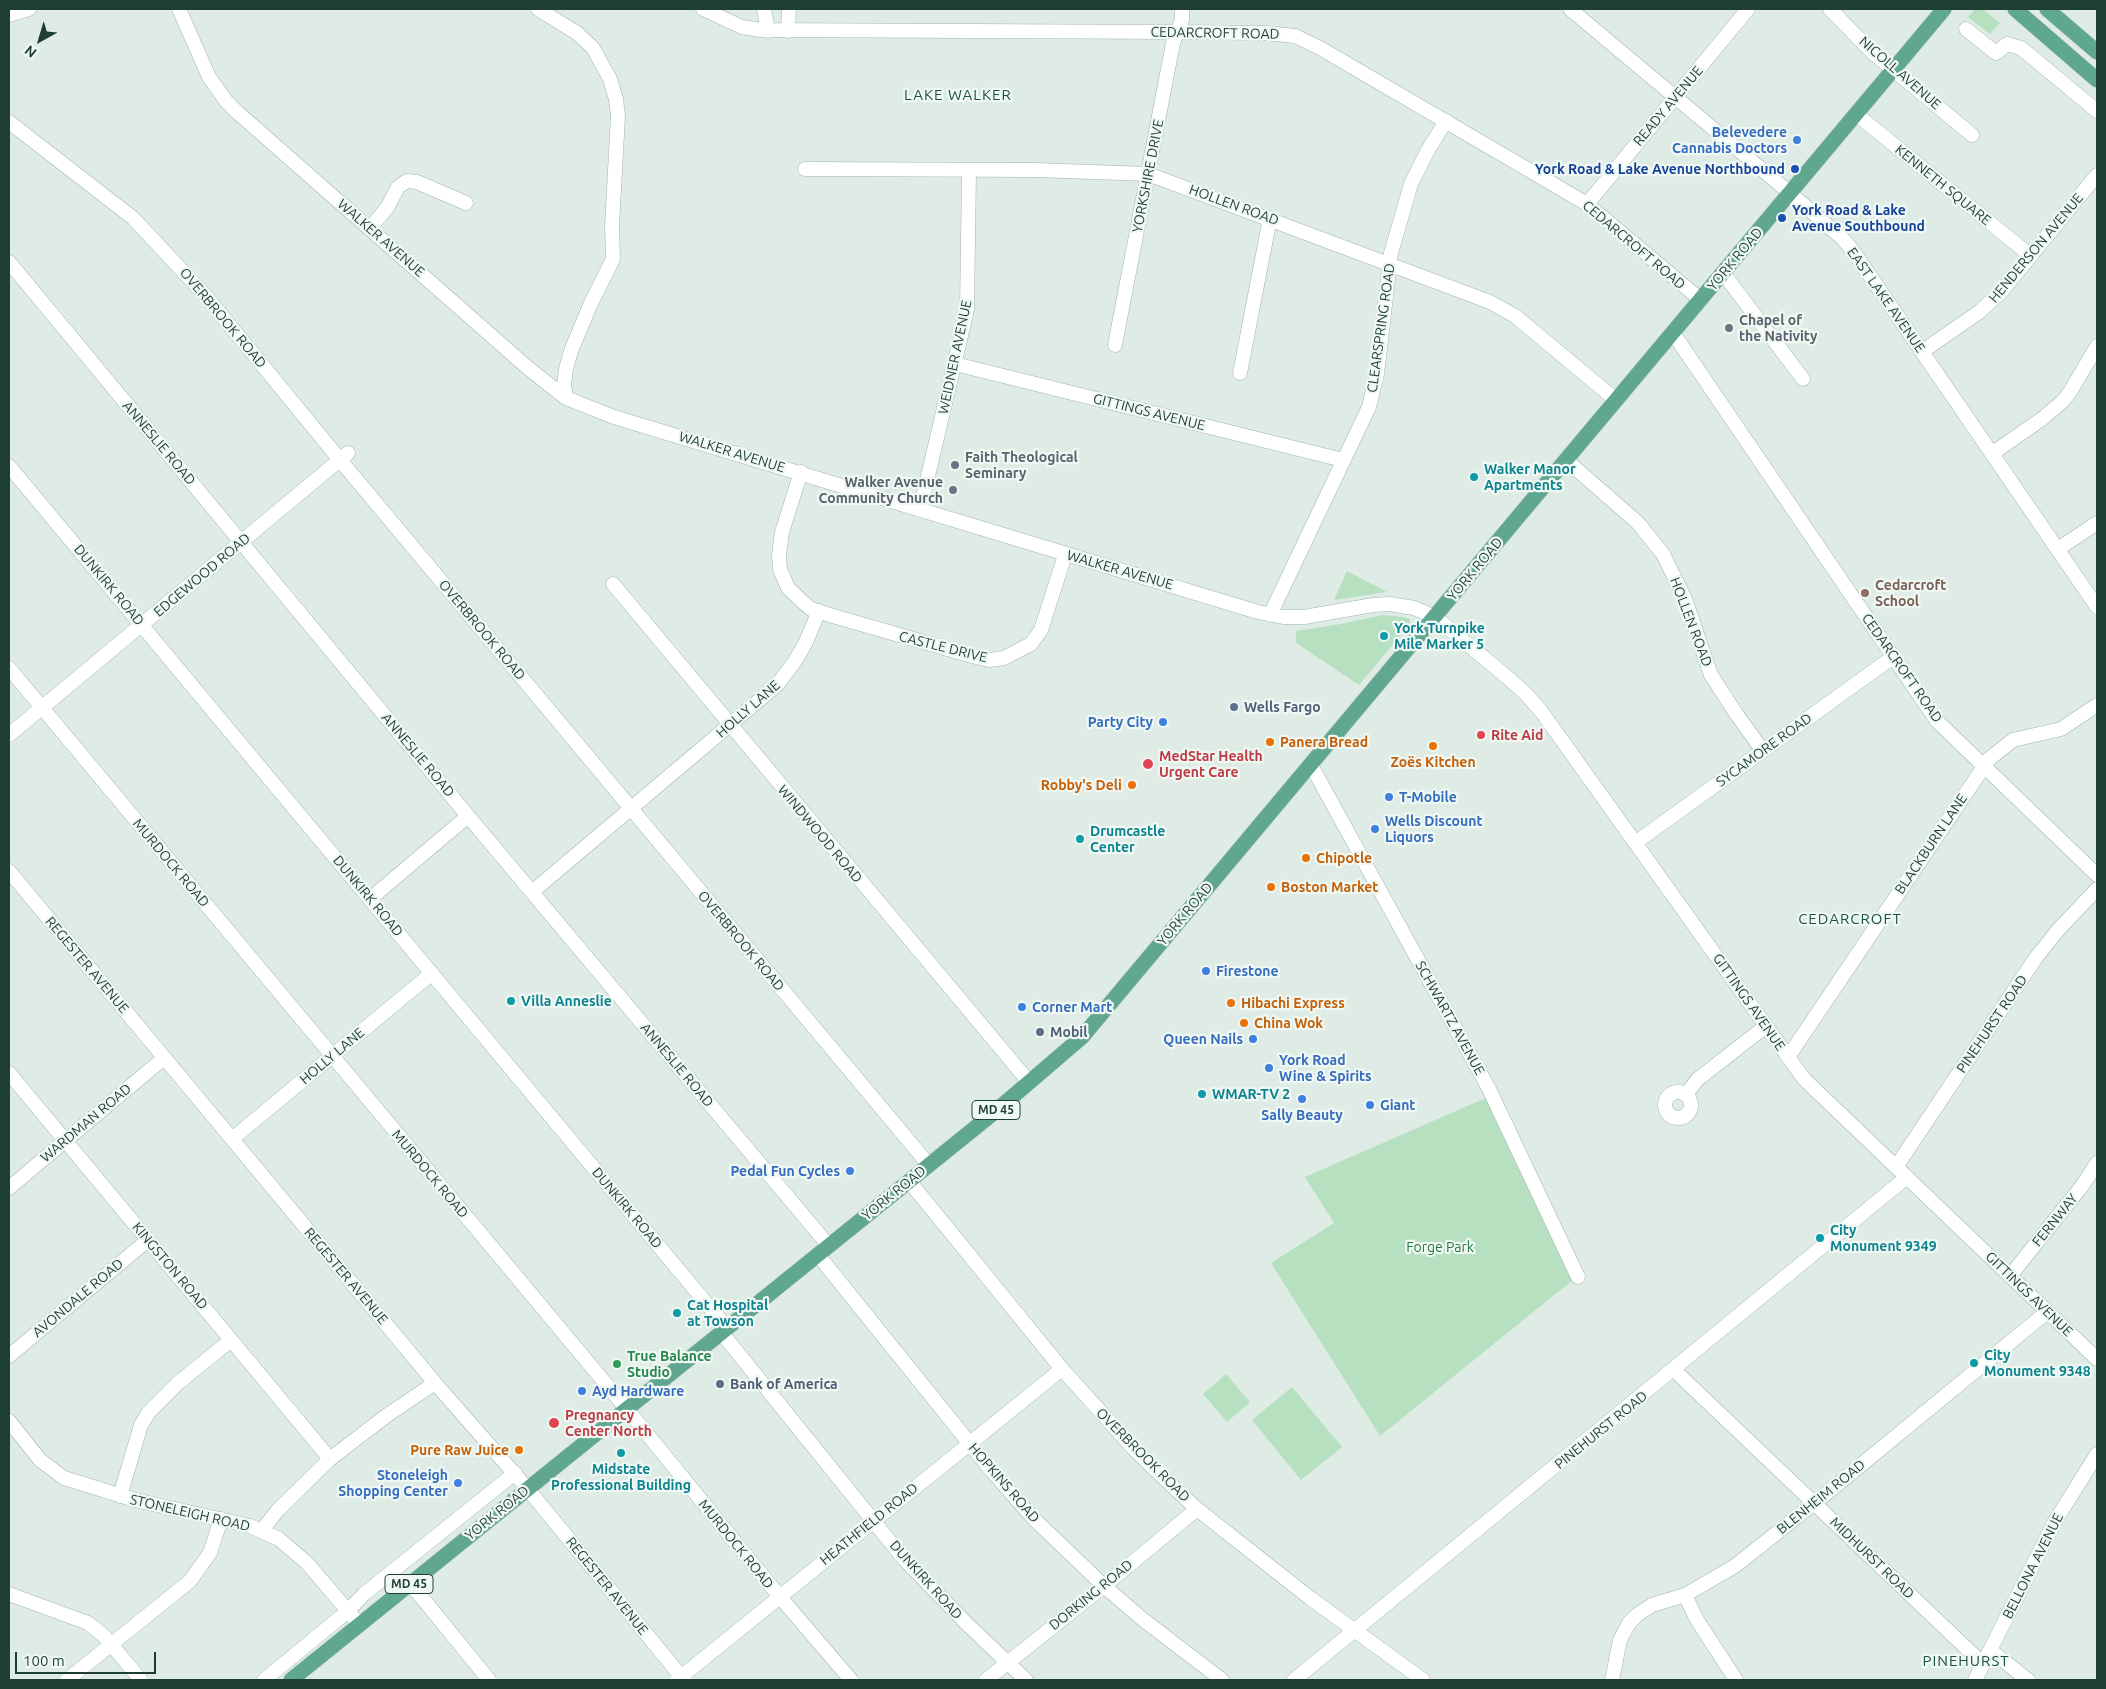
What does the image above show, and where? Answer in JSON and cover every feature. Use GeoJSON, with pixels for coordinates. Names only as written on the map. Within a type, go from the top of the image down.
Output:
{"type":"FeatureCollection","features":[{"type":"Feature","properties":{"kind":"main road","name":"YORK ROAD"},"geometry":{"type":"LineString","coordinates":[[291,1680],[909,1181],[1029,1082],[1086,1032],[1944,9]]}},
{"type":"Feature","properties":{"kind":"main road"},"geometry":{"type":"LineString","coordinates":[[2015,9],[2097,80]]}},
{"type":"Feature","properties":{"kind":"main road"},"geometry":{"type":"LineString","coordinates":[[2047,9],[2097,52]]}},
{"type":"Feature","properties":{"kind":"street"},"geometry":{"type":"LineString","coordinates":[[9,15],[29,9]]}},
{"type":"Feature","properties":{"kind":"street","name":"WALKER AVENUE"},"geometry":{"type":"LineString","coordinates":[[179,9],[209,77],[226,102],[528,368],[566,398],[606,414],[802,472],[1065,554],[1270,614],[1304,617],[1373,605],[1390,604],[1407,606],[1435,617]]}},
{"type":"Feature","properties":{"kind":"street"},"geometry":{"type":"LineString","coordinates":[[538,9],[577,33],[593,48],[610,79],[616,99],[618,116],[612,226],[614,242],[613,259],[571,351],[564,385],[566,398]]}},
{"type":"Feature","properties":{"kind":"street","name":"CEDARCROFT ROAD"},"geometry":{"type":"LineString","coordinates":[[703,9],[742,27],[768,31],[1178,32],[1266,33],[1295,36],[1446,121],[1587,204],[1701,300]]}},
{"type":"Feature","properties":{"kind":"street"},"geometry":{"type":"LineString","coordinates":[[788,31],[789,9]]}},
{"type":"Feature","properties":{"kind":"street","name":"YORKSHIRE DRIVE"},"geometry":{"type":"LineString","coordinates":[[1115,345],[1173,43],[1182,20],[1182,9]]}},
{"type":"Feature","properties":{"kind":"street","name":"EAST LAKE AVENUE"},"geometry":{"type":"LineString","coordinates":[[1570,9],[1790,193],[1853,251],[2097,607]]}},
{"type":"Feature","properties":{"kind":"street","name":"READY AVENUE"},"geometry":{"type":"LineString","coordinates":[[1587,204],[1748,9]]}},
{"type":"Feature","properties":{"kind":"street","name":"NICOLL AVENUE"},"geometry":{"type":"LineString","coordinates":[[1830,9],[1872,51],[1972,135]]}},
{"type":"Feature","properties":{"kind":"street"},"geometry":{"type":"LineString","coordinates":[[765,10],[768,31]]}},
{"type":"Feature","properties":{"kind":"street"},"geometry":{"type":"LineString","coordinates":[[1966,29],[1996,53],[2007,44],[2021,48],[2097,111]]}},
{"type":"Feature","properties":{"kind":"street","name":"KENNETH SQUARE"},"geometry":{"type":"LineString","coordinates":[[1856,114],[2031,256]]}},
{"type":"Feature","properties":{"kind":"street","name":"CLEARSPRING ROAD"},"geometry":{"type":"LineString","coordinates":[[1270,614],[1369,407],[1374,388],[1391,253],[1412,184],[1428,150],[1446,121]]}},
{"type":"Feature","properties":{"kind":"street","name":"OVERBROOK ROAD"},"geometry":{"type":"LineString","coordinates":[[9,122],[118,204],[151,235],[205,295],[344,456],[631,808],[928,1165]]}},
{"type":"Feature","properties":{"kind":"street","name":"HOLLEN ROAD"},"geometry":{"type":"LineString","coordinates":[[805,169],[1036,170],[1148,174],[1270,218],[1490,302],[1508,311],[1616,400]]}},
{"type":"Feature","properties":{"kind":"street","name":"WEIDNER AVENUE"},"geometry":{"type":"LineString","coordinates":[[920,510],[965,323],[969,292],[969,171]]}},
{"type":"Feature","properties":{"kind":"street","name":"HENDERSON AVENUE"},"geometry":{"type":"LineString","coordinates":[[1923,351],[1989,304],[2097,175]]}},
{"type":"Feature","properties":{"kind":"street"},"geometry":{"type":"LineString","coordinates":[[370,228],[387,208],[398,186],[407,181],[417,182],[466,203]]}},
{"type":"Feature","properties":{"kind":"street"},"geometry":{"type":"LineString","coordinates":[[1240,373],[1270,218]]}},
{"type":"Feature","properties":{"kind":"street","name":"ANNESLIE ROAD"},"geometry":{"type":"LineString","coordinates":[[9,262],[532,892],[823,1250]]}},
{"type":"Feature","properties":{"kind":"street"},"geometry":{"type":"LineString","coordinates":[[1723,273],[1803,379]]}},
{"type":"Feature","properties":{"kind":"street","name":"CEDARCROFT ROAD"},"geometry":{"type":"LineString","coordinates":[[1673,333],[1937,721],[2097,875]]}},
{"type":"Feature","properties":{"kind":"street"},"geometry":{"type":"LineString","coordinates":[[1992,453],[2043,418],[2063,401],[2097,346]]}},
{"type":"Feature","properties":{"kind":"street","name":"GITTINGS AVENUE"},"geometry":{"type":"LineString","coordinates":[[955,364],[1343,460]]}},
{"type":"Feature","properties":{"kind":"street","name":"EDGEWOOD ROAD"},"geometry":{"type":"LineString","coordinates":[[9,735],[344,456]]}},
{"type":"Feature","properties":{"kind":"street","name":"HOLLEN ROAD"},"geometry":{"type":"LineString","coordinates":[[1566,460],[1628,513],[1663,554],[1686,599],[1712,675],[1737,715],[1763,751]]}},
{"type":"Feature","properties":{"kind":"street","name":"DUNKIRK ROAD"},"geometry":{"type":"LineString","coordinates":[[9,466],[432,973],[724,1330],[904,1559],[1006,1664],[1026,1680]]}},
{"type":"Feature","properties":{"kind":"street"},"geometry":{"type":"LineString","coordinates":[[802,472],[782,532],[779,555],[780,569],[786,583],[794,594],[811,609],[819,612]]}},
{"type":"Feature","properties":{"kind":"street"},"geometry":{"type":"LineString","coordinates":[[2058,550],[2097,523]]}},
{"type":"Feature","properties":{"kind":"street","name":"CASTLE DRIVE"},"geometry":{"type":"LineString","coordinates":[[819,612],[972,656],[989,660],[1004,658],[1031,644],[1041,630],[1065,554]]}},
{"type":"Feature","properties":{"kind":"street","name":"WINDWOOD ROAD"},"geometry":{"type":"LineString","coordinates":[[613,584],[1029,1082]]}},
{"type":"Feature","properties":{"kind":"street","name":"HOLLY LANE"},"geometry":{"type":"LineString","coordinates":[[532,892],[777,685],[800,652],[819,612]]}},
{"type":"Feature","properties":{"kind":"street","name":"GITTINGS AVENUE"},"geometry":{"type":"LineString","coordinates":[[1435,617],[1526,694],[1540,711],[1804,1079],[2097,1359]]}},
{"type":"Feature","properties":{"kind":"street","name":"SYCAMORE ROAD"},"geometry":{"type":"LineString","coordinates":[[1636,843],[1893,657]]}},
{"type":"Feature","properties":{"kind":"street","name":"MURDOCK ROAD"},"geometry":{"type":"LineString","coordinates":[[9,668],[851,1680]]}},
{"type":"Feature","properties":{"kind":"street","name":"BLACKBURN LANE"},"geometry":{"type":"LineString","coordinates":[[1788,1057],[1983,766],[1995,752],[2013,740],[2061,729],[2097,706]]}},
{"type":"Feature","properties":{"kind":"street","name":"SCHWARTZ AVENUE"},"geometry":{"type":"LineString","coordinates":[[1311,765],[1489,1089],[1550,1214],[1578,1277]]}},
{"type":"Feature","properties":{"kind":"street"},"geometry":{"type":"LineString","coordinates":[[370,899],[468,816]]}},
{"type":"Feature","properties":{"kind":"street","name":"REGESTER AVENUE"},"geometry":{"type":"LineString","coordinates":[[9,871],[436,1383],[527,1488],[681,1679]]}},
{"type":"Feature","properties":{"kind":"street","name":"PINEHURST ROAD"},"geometry":{"type":"LineString","coordinates":[[1896,1167],[2035,959],[2058,930],[2097,889]]}},
{"type":"Feature","properties":{"kind":"street","name":"HOLLY LANE"},"geometry":{"type":"LineString","coordinates":[[232,1139],[432,973]]}},
{"type":"Feature","properties":{"kind":"street"},"geometry":{"type":"LineString","coordinates":[[1686,1094],[1698,1079],[1766,1026]]}},
{"type":"Feature","properties":{"kind":"street","name":"WARDMAN ROAD"},"geometry":{"type":"LineString","coordinates":[[9,1188],[164,1058]]}},
{"type":"Feature","properties":{"kind":"street","name":"KINGSTON ROAD"},"geometry":{"type":"LineString","coordinates":[[9,1073],[330,1459]]}},
{"type":"Feature","properties":{"kind":"street","name":"FERNWAY"},"geometry":{"type":"LineString","coordinates":[[2010,1276],[2082,1186],[2097,1163]]}},
{"type":"Feature","properties":{"kind":"street","name":"PINEHURST ROAD"},"geometry":{"type":"LineString","coordinates":[[1294,1680],[1907,1177]]}},
{"type":"Feature","properties":{"kind":"street","name":"OVERBROOK ROAD"},"geometry":{"type":"LineString","coordinates":[[909,1181],[1062,1369],[1134,1449],[1197,1509],[1310,1598],[1423,1680]]}},
{"type":"Feature","properties":{"kind":"street","name":"AVONDALE ROAD"},"geometry":{"type":"LineString","coordinates":[[9,1356],[148,1240]]}},
{"type":"Feature","properties":{"kind":"street","name":"HOPKINS ROAD"},"geometry":{"type":"LineString","coordinates":[[823,1250],[970,1443],[1033,1518],[1104,1586],[1141,1618],[1222,1680]]}},
{"type":"Feature","properties":{"kind":"street","name":"BLENHEIM ROAD"},"geometry":{"type":"LineString","coordinates":[[1612,1680],[1620,1640],[1629,1623],[1637,1615],[1652,1604],[1685,1594],[1735,1566],[2047,1312]]}},
{"type":"Feature","properties":{"kind":"street"},"geometry":{"type":"LineString","coordinates":[[120,1496],[141,1425],[149,1412],[178,1384],[231,1340]]}},
{"type":"Feature","properties":{"kind":"street","name":"HEATHFIELD ROAD"},"geometry":{"type":"LineString","coordinates":[[681,1679],[1062,1369]]}},
{"type":"Feature","properties":{"kind":"street","name":"MIDHURST ROAD"},"geometry":{"type":"LineString","coordinates":[[1674,1370],[1983,1664]]}},
{"type":"Feature","properties":{"kind":"street"},"geometry":{"type":"LineString","coordinates":[[262,1530],[278,1510],[330,1459],[386,1416],[436,1383]]}},
{"type":"Feature","properties":{"kind":"street","name":"STONELEIGH ROAD"},"geometry":{"type":"LineString","coordinates":[[9,1420],[28,1447],[40,1460],[57,1473],[78,1483],[120,1496],[222,1518],[262,1530],[279,1539],[302,1558],[359,1624]]}},
{"type":"Feature","properties":{"kind":"street","name":"BELLONA AVENUE"},"geometry":{"type":"LineString","coordinates":[[1975,1680],[2054,1523],[2097,1454]]}},
{"type":"Feature","properties":{"kind":"street","name":"YORK ROAD"},"geometry":{"type":"LineString","coordinates":[[264,1680],[348,1611],[364,1594],[514,1473]]}},
{"type":"Feature","properties":{"kind":"street","name":"DORKING ROAD"},"geometry":{"type":"LineString","coordinates":[[986,1680],[1197,1509]]}},
{"type":"Feature","properties":{"kind":"street"},"geometry":{"type":"LineString","coordinates":[[67,1680],[190,1581],[210,1553],[222,1518]]}},
{"type":"Feature","properties":{"kind":"street"},"geometry":{"type":"LineString","coordinates":[[410,1583],[489,1680]]}},
{"type":"Feature","properties":{"kind":"street"},"geometry":{"type":"LineString","coordinates":[[9,1594],[81,1619],[96,1629],[112,1645],[141,1680]]}},
{"type":"Feature","properties":{"kind":"street"},"geometry":{"type":"LineString","coordinates":[[1685,1594],[1697,1620],[1736,1680]]}},
{"type":"Feature","properties":{"kind":"street"},"geometry":{"type":"LineString","coordinates":[[1990,1650],[2028,1680]]}},
{"type":"Feature","properties":{"kind":"green space"},"geometry":{"type":"Polygon","coordinates":[[[1975,9],[1983,9],[2000,23],[1990,34],[1968,17],[1975,9]]]}},
{"type":"Feature","properties":{"kind":"green space"},"geometry":{"type":"Polygon","coordinates":[[[1347,571],[1387,592],[1334,600],[1347,571]]]}},
{"type":"Feature","properties":{"kind":"green space"},"geometry":{"type":"Polygon","coordinates":[[[1383,615],[1410,619],[1410,624],[1359,685],[1296,643],[1296,631],[1383,615]]]}},
{"type":"Feature","properties":{"kind":"green space","name":"Forge Park"},"geometry":{"type":"Polygon","coordinates":[[[1488,1097],[1574,1279],[1380,1436],[1271,1263],[1334,1223],[1305,1177],[1488,1097]]]}},
{"type":"Feature","properties":{"kind":"green space"},"geometry":{"type":"Polygon","coordinates":[[[1226,1374],[1250,1402],[1227,1422],[1203,1394],[1226,1374]]]}},
{"type":"Feature","properties":{"kind":"green space"},"geometry":{"type":"Polygon","coordinates":[[[1292,1387],[1342,1447],[1301,1480],[1252,1420],[1292,1387]]]}},
{"type":"Feature","properties":{"kind":"place","name":"Belevedere Cannabis Doctors"},"geometry":{"type":"Point","coordinates":[1797,140]}},
{"type":"Feature","properties":{"kind":"place","name":"York Road & Lake Avenue Northbound"},"geometry":{"type":"Point","coordinates":[1795,169]}},
{"type":"Feature","properties":{"kind":"place","name":"York Road & Lake Avenue Southbound"},"geometry":{"type":"Point","coordinates":[1782,218]}},
{"type":"Feature","properties":{"kind":"place","name":"Chapel of the Nativity"},"geometry":{"type":"Point","coordinates":[1729,328]}},
{"type":"Feature","properties":{"kind":"place","name":"Faith Theological Seminary"},"geometry":{"type":"Point","coordinates":[955,465]}},
{"type":"Feature","properties":{"kind":"place","name":"Walker Manor Apartments"},"geometry":{"type":"Point","coordinates":[1474,477]}},
{"type":"Feature","properties":{"kind":"place","name":"Walker Avenue Community Church"},"geometry":{"type":"Point","coordinates":[953,490]}},
{"type":"Feature","properties":{"kind":"place","name":"Cedarcroft School"},"geometry":{"type":"Point","coordinates":[1865,593]}},
{"type":"Feature","properties":{"kind":"place","name":"York Turnpike Mile Marker 5"},"geometry":{"type":"Point","coordinates":[1384,636]}},
{"type":"Feature","properties":{"kind":"place","name":"Wells Fargo"},"geometry":{"type":"Point","coordinates":[1234,707]}},
{"type":"Feature","properties":{"kind":"place","name":"Party City"},"geometry":{"type":"Point","coordinates":[1163,722]}},
{"type":"Feature","properties":{"kind":"place","name":"Rite Aid"},"geometry":{"type":"Point","coordinates":[1481,735]}},
{"type":"Feature","properties":{"kind":"place","name":"Panera Bread"},"geometry":{"type":"Point","coordinates":[1270,742]}},
{"type":"Feature","properties":{"kind":"place","name":"Zoës Kitchen"},"geometry":{"type":"Point","coordinates":[1433,746]}},
{"type":"Feature","properties":{"kind":"place","name":"MedStar Health Urgent Care"},"geometry":{"type":"Point","coordinates":[1148,764]}},
{"type":"Feature","properties":{"kind":"place","name":"Robby's Deli"},"geometry":{"type":"Point","coordinates":[1132,785]}},
{"type":"Feature","properties":{"kind":"place","name":"T-Mobile"},"geometry":{"type":"Point","coordinates":[1389,797]}},
{"type":"Feature","properties":{"kind":"place","name":"Wells Discount Liquors"},"geometry":{"type":"Point","coordinates":[1375,829]}},
{"type":"Feature","properties":{"kind":"place","name":"Drumcastle Center"},"geometry":{"type":"Point","coordinates":[1080,839]}},
{"type":"Feature","properties":{"kind":"place","name":"Chipotle"},"geometry":{"type":"Point","coordinates":[1306,858]}},
{"type":"Feature","properties":{"kind":"place","name":"Boston Market"},"geometry":{"type":"Point","coordinates":[1271,887]}},
{"type":"Feature","properties":{"kind":"place","name":"Firestone"},"geometry":{"type":"Point","coordinates":[1206,971]}},
{"type":"Feature","properties":{"kind":"place","name":"Villa Anneslie"},"geometry":{"type":"Point","coordinates":[511,1001]}},
{"type":"Feature","properties":{"kind":"place","name":"Hibachi Express"},"geometry":{"type":"Point","coordinates":[1231,1003]}},
{"type":"Feature","properties":{"kind":"place","name":"Corner Mart"},"geometry":{"type":"Point","coordinates":[1022,1007]}},
{"type":"Feature","properties":{"kind":"place","name":"China Wok"},"geometry":{"type":"Point","coordinates":[1244,1023]}},
{"type":"Feature","properties":{"kind":"place","name":"Mobil"},"geometry":{"type":"Point","coordinates":[1040,1032]}},
{"type":"Feature","properties":{"kind":"place","name":"Queen Nails"},"geometry":{"type":"Point","coordinates":[1253,1039]}},
{"type":"Feature","properties":{"kind":"place","name":"York Road Wine & Spirits"},"geometry":{"type":"Point","coordinates":[1269,1068]}},
{"type":"Feature","properties":{"kind":"place","name":"WMAR-TV 2"},"geometry":{"type":"Point","coordinates":[1202,1094]}},
{"type":"Feature","properties":{"kind":"place","name":"Sally Beauty"},"geometry":{"type":"Point","coordinates":[1302,1099]}},
{"type":"Feature","properties":{"kind":"place","name":"Giant"},"geometry":{"type":"Point","coordinates":[1370,1105]}},
{"type":"Feature","properties":{"kind":"place","name":"Pedal Fun Cycles"},"geometry":{"type":"Point","coordinates":[850,1171]}},
{"type":"Feature","properties":{"kind":"place","name":"City Monument 9349"},"geometry":{"type":"Point","coordinates":[1820,1238]}},
{"type":"Feature","properties":{"kind":"place","name":"Cat Hospital at Towson"},"geometry":{"type":"Point","coordinates":[677,1313]}},
{"type":"Feature","properties":{"kind":"place","name":"City Monument 9348"},"geometry":{"type":"Point","coordinates":[1974,1363]}},
{"type":"Feature","properties":{"kind":"place","name":"True Balance Studio"},"geometry":{"type":"Point","coordinates":[617,1364]}},
{"type":"Feature","properties":{"kind":"place","name":"Bank of America"},"geometry":{"type":"Point","coordinates":[720,1384]}},
{"type":"Feature","properties":{"kind":"place","name":"Ayd Hardware"},"geometry":{"type":"Point","coordinates":[582,1391]}},
{"type":"Feature","properties":{"kind":"place","name":"Pregnancy Center North"},"geometry":{"type":"Point","coordinates":[554,1423]}},
{"type":"Feature","properties":{"kind":"place","name":"Pure Raw Juice"},"geometry":{"type":"Point","coordinates":[519,1450]}},
{"type":"Feature","properties":{"kind":"place","name":"Midstate Professional Building"},"geometry":{"type":"Point","coordinates":[621,1453]}},
{"type":"Feature","properties":{"kind":"place","name":"Stoneleigh Shopping Center"},"geometry":{"type":"Point","coordinates":[458,1483]}},
{"type":"Feature","properties":{"kind":"district","name":"LAKE WALKER"},"geometry":{"type":"Point","coordinates":[958,95]}},
{"type":"Feature","properties":{"kind":"district","name":"CEDARCROFT"},"geometry":{"type":"Point","coordinates":[1850,919]}},
{"type":"Feature","properties":{"kind":"district","name":"PINEHURST"},"geometry":{"type":"Point","coordinates":[1966,1661]}}]}
